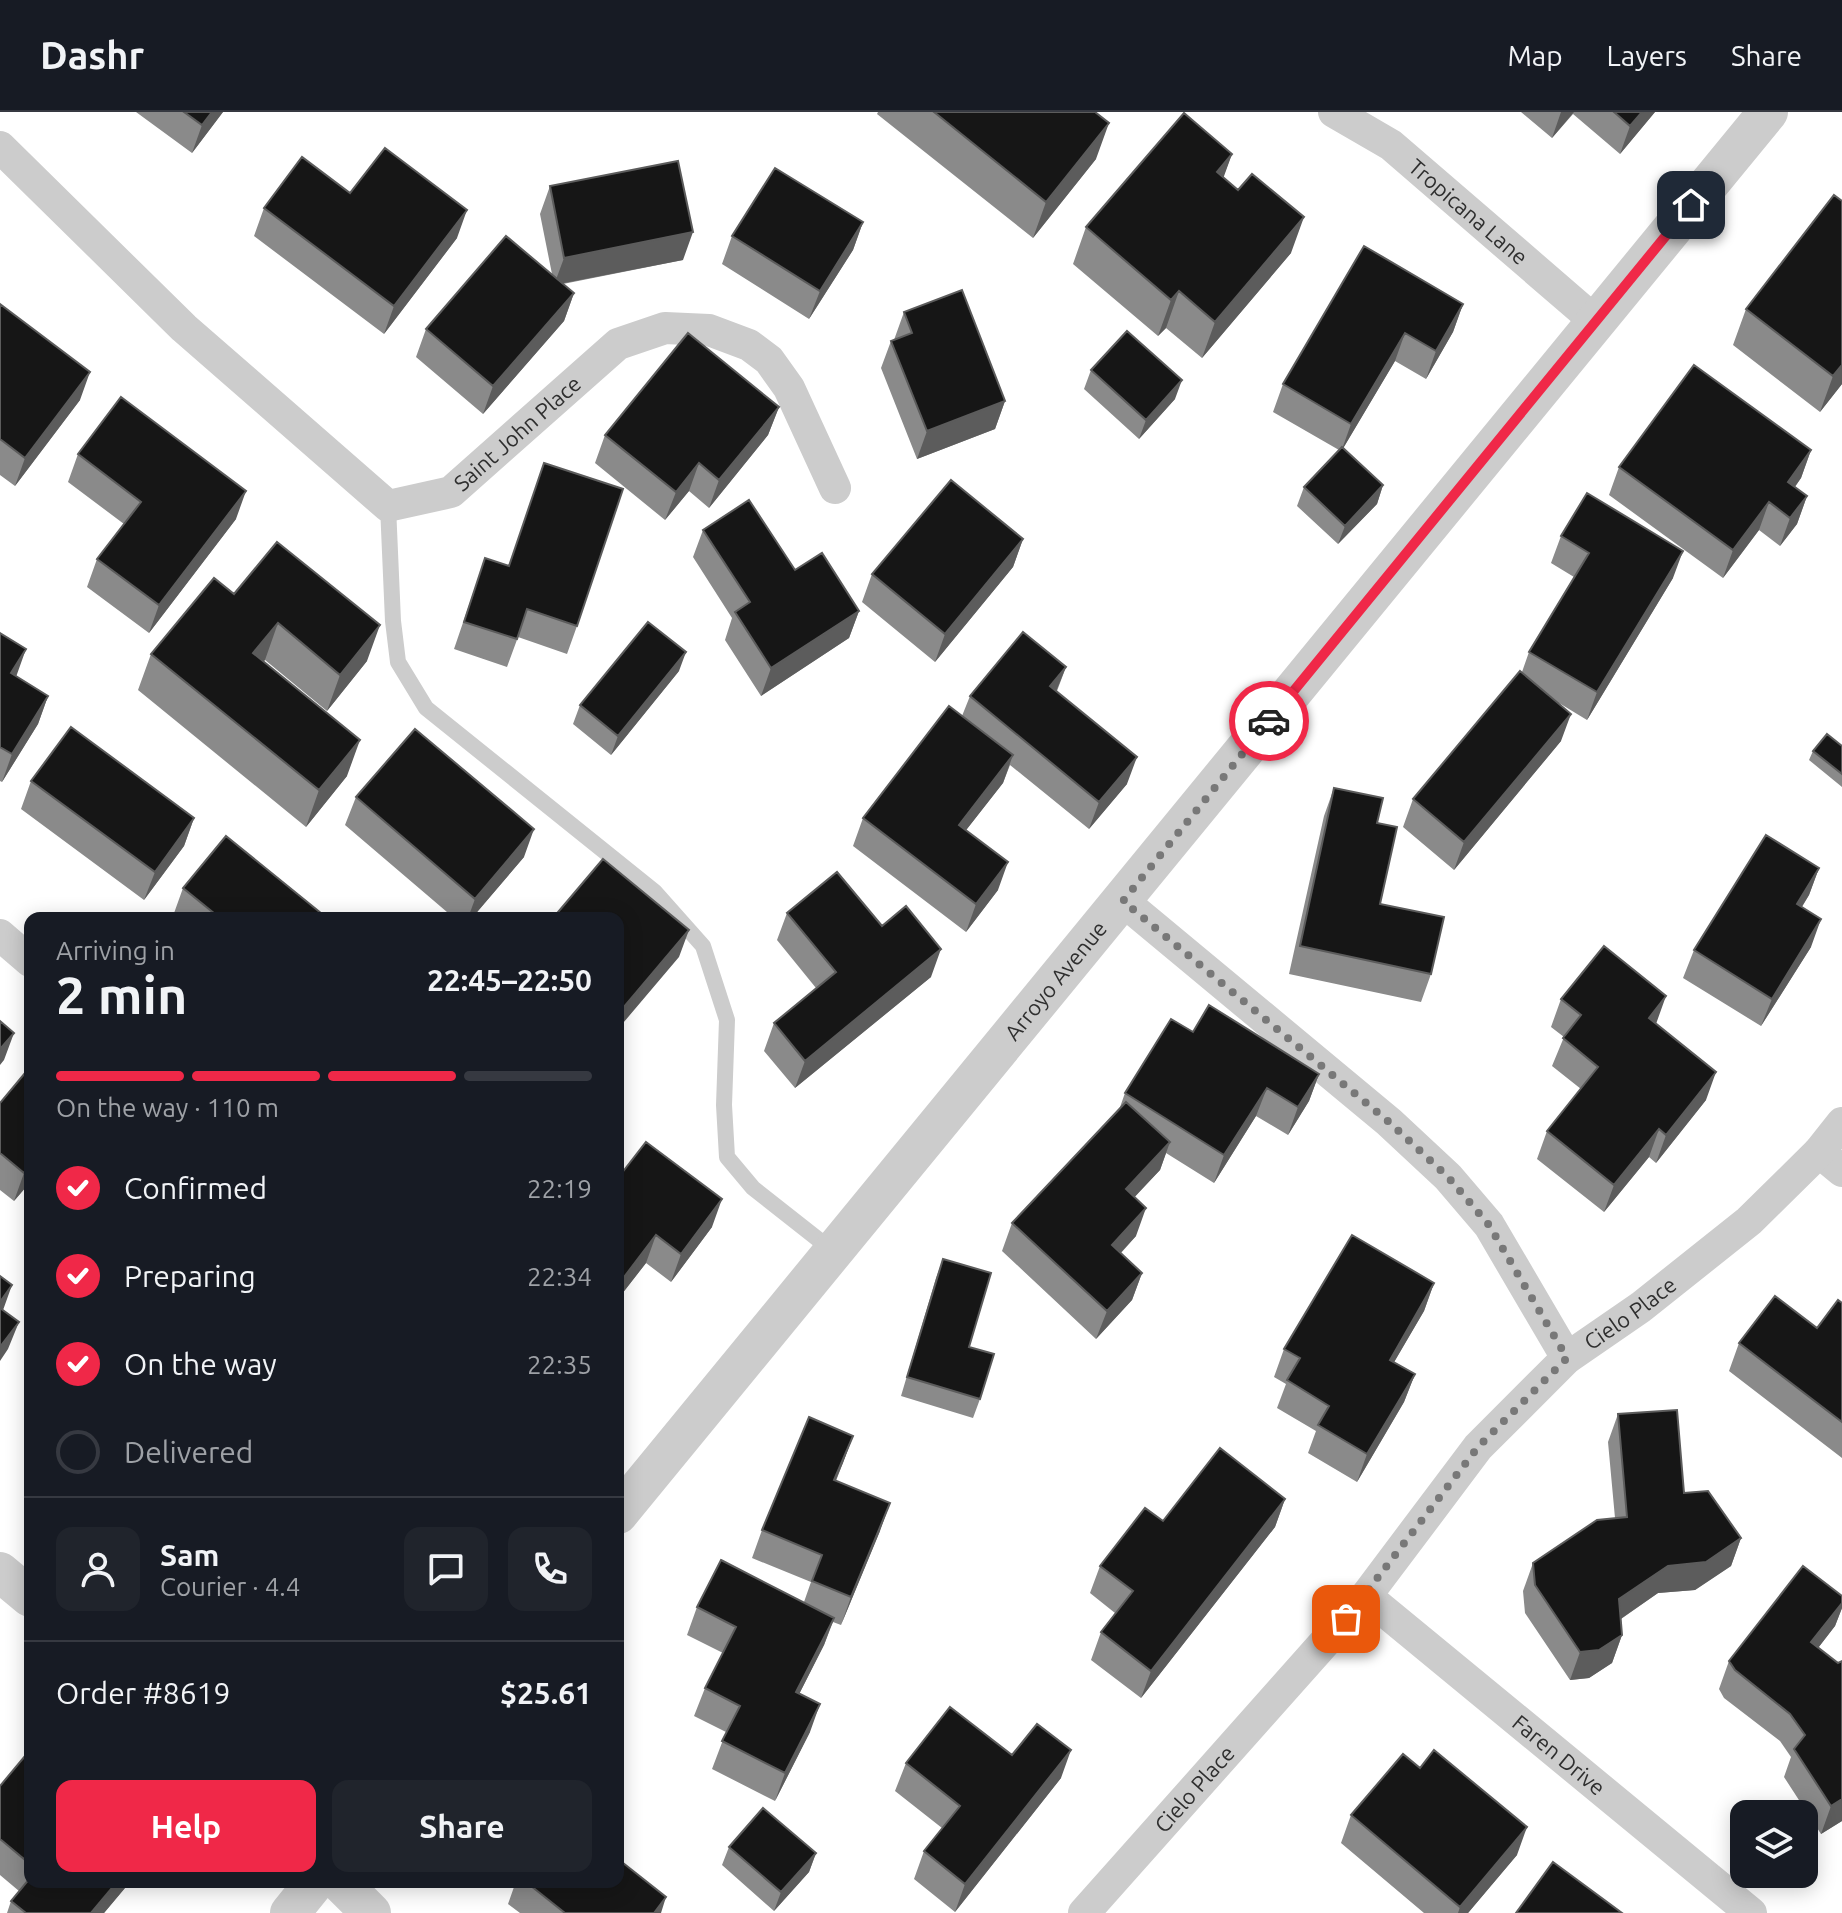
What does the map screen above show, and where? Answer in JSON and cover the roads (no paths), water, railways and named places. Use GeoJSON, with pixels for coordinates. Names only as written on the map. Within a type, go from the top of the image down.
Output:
{"type":"FeatureCollection","features":[{"type":"Feature","properties":{"kind":"street","name":"Tropicana Lane"},"geometry":{"type":"LineString","coordinates":[[1334,112],[1391,145],[1595,321]]}},
{"type":"Feature","properties":{"kind":"street","name":"Arroyo Avenue"},"geometry":{"type":"LineString","coordinates":[[624,1507],[1768,112]]}},
{"type":"Feature","properties":{"kind":"street"},"geometry":{"type":"LineString","coordinates":[[0,147],[184,328],[388,506]]}},
{"type":"Feature","properties":{"kind":"street","name":"Saint John Place"},"geometry":{"type":"LineString","coordinates":[[388,506],[451,492],[618,344],[665,328],[709,330],[749,345],[769,360],[789,388],[835,488]]}},
{"type":"Feature","properties":{"kind":"street"},"geometry":{"type":"LineString","coordinates":[[1123,901],[1389,1122],[1448,1177],[1489,1225],[1567,1358]]}},
{"type":"Feature","properties":{"kind":"street"},"geometry":{"type":"LineString","coordinates":[[0,935],[24,956]]}},
{"type":"Feature","properties":{"kind":"street","name":"Cielo Place"},"geometry":{"type":"LineString","coordinates":[[1084,1913],[1366,1596],[1478,1447],[1567,1358],[1641,1307],[1749,1221],[1830,1162],[1842,1123]]}},
{"type":"Feature","properties":{"kind":"street"},"geometry":{"type":"LineString","coordinates":[[0,1572],[24,1592]]}},
{"type":"Feature","properties":{"kind":"street","name":"Faren Drive"},"geometry":{"type":"LineString","coordinates":[[1366,1596],[1751,1913]]}},
{"type":"Feature","properties":{"kind":"street"},"geometry":{"type":"LineString","coordinates":[[290,1913],[310,1888]]}},
{"type":"Feature","properties":{"kind":"street"},"geometry":{"type":"LineString","coordinates":[[346,1888],[371,1913]]}},
{"type":"Feature","properties":{"kind":"lane"},"geometry":{"type":"LineString","coordinates":[[388,506],[398,662],[426,708],[655,892],[703,946],[727,1020],[724,1105],[727,1157],[753,1188],[834,1252]]}}]}
